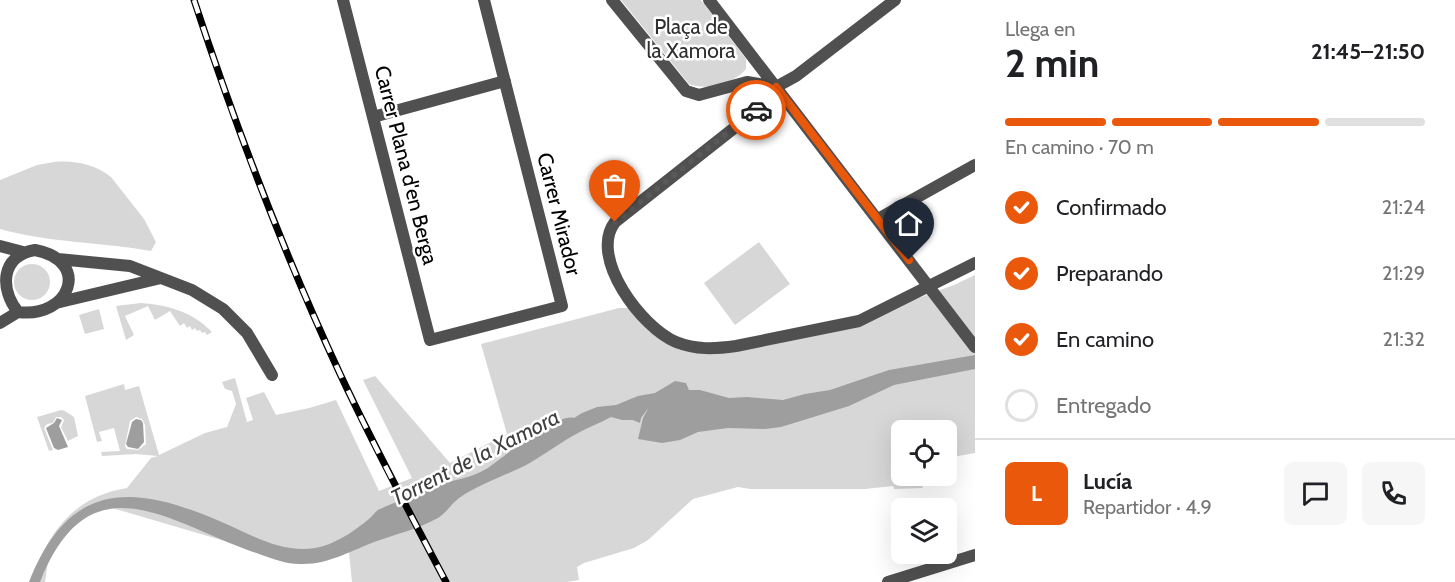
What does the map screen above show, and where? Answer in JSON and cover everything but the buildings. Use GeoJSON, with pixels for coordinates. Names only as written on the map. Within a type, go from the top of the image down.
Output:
{"type":"FeatureCollection","features":[{"type":"Feature","properties":{"kind":"street","name":"Carrer Plana d'en Berga"},"geometry":{"type":"LineString","coordinates":[[343,0],[430,340]]}},
{"type":"Feature","properties":{"kind":"street","name":"Carrer Mirador"},"geometry":{"type":"LineString","coordinates":[[430,340],[562,306],[484,0]]}},
{"type":"Feature","properties":{"kind":"street"},"geometry":{"type":"LineString","coordinates":[[612,0],[686,91],[699,95],[747,82],[776,87]]}},
{"type":"Feature","properties":{"kind":"street"},"geometry":{"type":"LineString","coordinates":[[710,0],[975,347]]}},
{"type":"Feature","properties":{"kind":"street"},"geometry":{"type":"LineString","coordinates":[[889,2],[796,76],[776,87],[757,110],[615,222],[607,237],[607,247],[617,276],[632,303],[648,322],[675,341],[696,347],[717,349],[859,321],[975,263]]}},
{"type":"Feature","properties":{"kind":"street"},"geometry":{"type":"LineString","coordinates":[[373,117],[505,81]]}},
{"type":"Feature","properties":{"kind":"street"},"geometry":{"type":"LineString","coordinates":[[878,219],[975,165]]}},
{"type":"Feature","properties":{"kind":"street"},"geometry":{"type":"LineString","coordinates":[[0,246],[23,252],[41,252],[58,259],[130,266],[192,290],[223,309],[247,333],[272,375]]}},
{"type":"Feature","properties":{"kind":"street"},"geometry":{"type":"LineString","coordinates":[[23,252],[6,264],[1,273],[1,286],[4,297],[18,312],[28,314],[50,309],[60,302],[161,278]]}},
{"type":"Feature","properties":{"kind":"street"},"geometry":{"type":"LineString","coordinates":[[58,259],[66,268],[69,278],[68,287],[60,302]]}},
{"type":"Feature","properties":{"kind":"street"},"geometry":{"type":"LineString","coordinates":[[0,323],[18,312]]}},
{"type":"Feature","properties":{"kind":"street"},"geometry":{"type":"LineString","coordinates":[[888,582],[975,555]]}},
{"type":"Feature","properties":{"kind":"green space","name":"Plaça de la Xamora"},"geometry":{"type":"Polygon","coordinates":[[[621,0],[701,0],[746,59],[746,69],[734,79],[719,85],[704,87],[689,84],[621,0]]]}},
{"type":"Feature","properties":{"kind":"green space"},"geometry":{"type":"Polygon","coordinates":[[[54,162],[84,164],[111,177],[144,219],[156,242],[151,251],[57,240],[0,229],[0,180],[37,165],[54,162]]]}},
{"type":"Feature","properties":{"kind":"green space"},"geometry":{"type":"Polygon","coordinates":[[[759,242],[790,284],[735,325],[704,283],[759,242]]]}},
{"type":"Feature","properties":{"kind":"green space"},"geometry":{"type":"Polygon","coordinates":[[[32,264],[45,269],[50,282],[45,295],[32,300],[19,295],[14,282],[19,269],[32,264]]]}},
{"type":"Feature","properties":{"kind":"green space"},"geometry":{"type":"Polygon","coordinates":[[[975,275],[975,453],[957,456],[957,420],[891,420],[891,486],[893,486],[865,489],[750,489],[738,487],[693,499],[648,540],[634,548],[584,563],[577,567],[579,580],[567,582],[352,582],[348,543],[318,553],[262,552],[109,507],[81,518],[49,554],[45,582],[32,582],[45,548],[65,520],[92,499],[108,492],[127,488],[151,458],[158,456],[136,454],[102,456],[101,452],[120,451],[114,428],[99,432],[102,441],[97,442],[85,396],[124,384],[125,390],[139,386],[159,455],[205,433],[227,427],[236,404],[232,391],[225,389],[222,382],[235,378],[247,422],[253,420],[246,398],[264,392],[276,415],[336,400],[379,491],[412,478],[363,380],[375,376],[450,463],[507,434],[481,344],[619,308],[632,308],[654,335],[665,343],[680,350],[715,354],[905,303],[975,275]],[[136,417],[130,421],[125,446],[127,449],[138,450],[146,444],[145,425],[142,419],[136,417]]]}},
{"type":"Feature","properties":{"kind":"green space"},"geometry":{"type":"Polygon","coordinates":[[[141,303],[180,311],[197,319],[212,332],[207,335],[195,328],[192,330],[190,326],[187,328],[184,323],[180,326],[170,311],[155,320],[148,306],[125,316],[134,335],[126,340],[116,306],[141,303]]]}},
{"type":"Feature","properties":{"kind":"green space"},"geometry":{"type":"Polygon","coordinates":[[[99,309],[104,329],[85,334],[79,315],[99,309]]]}},
{"type":"Feature","properties":{"kind":"green space"},"geometry":{"type":"Polygon","coordinates":[[[61,410],[74,417],[78,436],[68,441],[61,427],[64,420],[56,417],[53,423],[47,424],[44,428],[53,450],[49,451],[37,417],[61,410]]]}},
{"type":"Feature","properties":{"kind":"green space"},"geometry":{"type":"Polygon","coordinates":[[[893,486],[922,486],[923,488],[894,489],[893,486]]]}},
{"type":"Feature","properties":{"kind":"shaded area"},"geometry":{"type":"Polygon","coordinates":[[[975,355],[975,369],[894,385],[849,406],[781,427],[728,428],[698,432],[680,440],[662,443],[638,439],[643,418],[649,407],[640,423],[611,417],[572,437],[528,464],[467,493],[429,523],[322,562],[292,564],[275,560],[164,516],[136,509],[109,509],[83,520],[60,543],[40,582],[29,582],[46,548],[64,523],[85,507],[109,499],[134,497],[162,501],[192,510],[280,546],[315,548],[344,537],[380,509],[437,485],[481,472],[555,422],[565,418],[574,418],[597,407],[616,405],[638,396],[655,393],[675,381],[686,383],[689,390],[700,390],[729,398],[783,400],[830,390],[889,370],[975,355]]]}},
{"type":"Feature","properties":{"kind":"shaded area"},"geometry":{"type":"Polygon","coordinates":[[[57,418],[62,420],[59,426],[68,447],[58,450],[54,448],[46,428],[57,418]]]}},
{"type":"Feature","properties":{"kind":"shaded area"},"geometry":{"type":"Polygon","coordinates":[[[136,419],[143,423],[144,442],[138,449],[128,447],[126,444],[132,422],[136,419]]]}},
{"type":"Feature","properties":{"kind":"railway"},"geometry":{"type":"LineString","coordinates":[[194,0],[244,143],[300,284],[392,480],[446,582]]}},
{"type":"Feature","properties":{"kind":"way so far"},"geometry":{"type":"LineString","coordinates":[[615,222],[756,110]]}},
{"type":"Feature","properties":{"kind":"route"},"geometry":{"type":"LineString","coordinates":[[756,110],[776,87],[909,260]]}},
{"type":"Feature","properties":{"kind":"water label","name":"Torrent de la Xamora"},"geometry":{"type":"Point","coordinates":[475,457]}}]}
